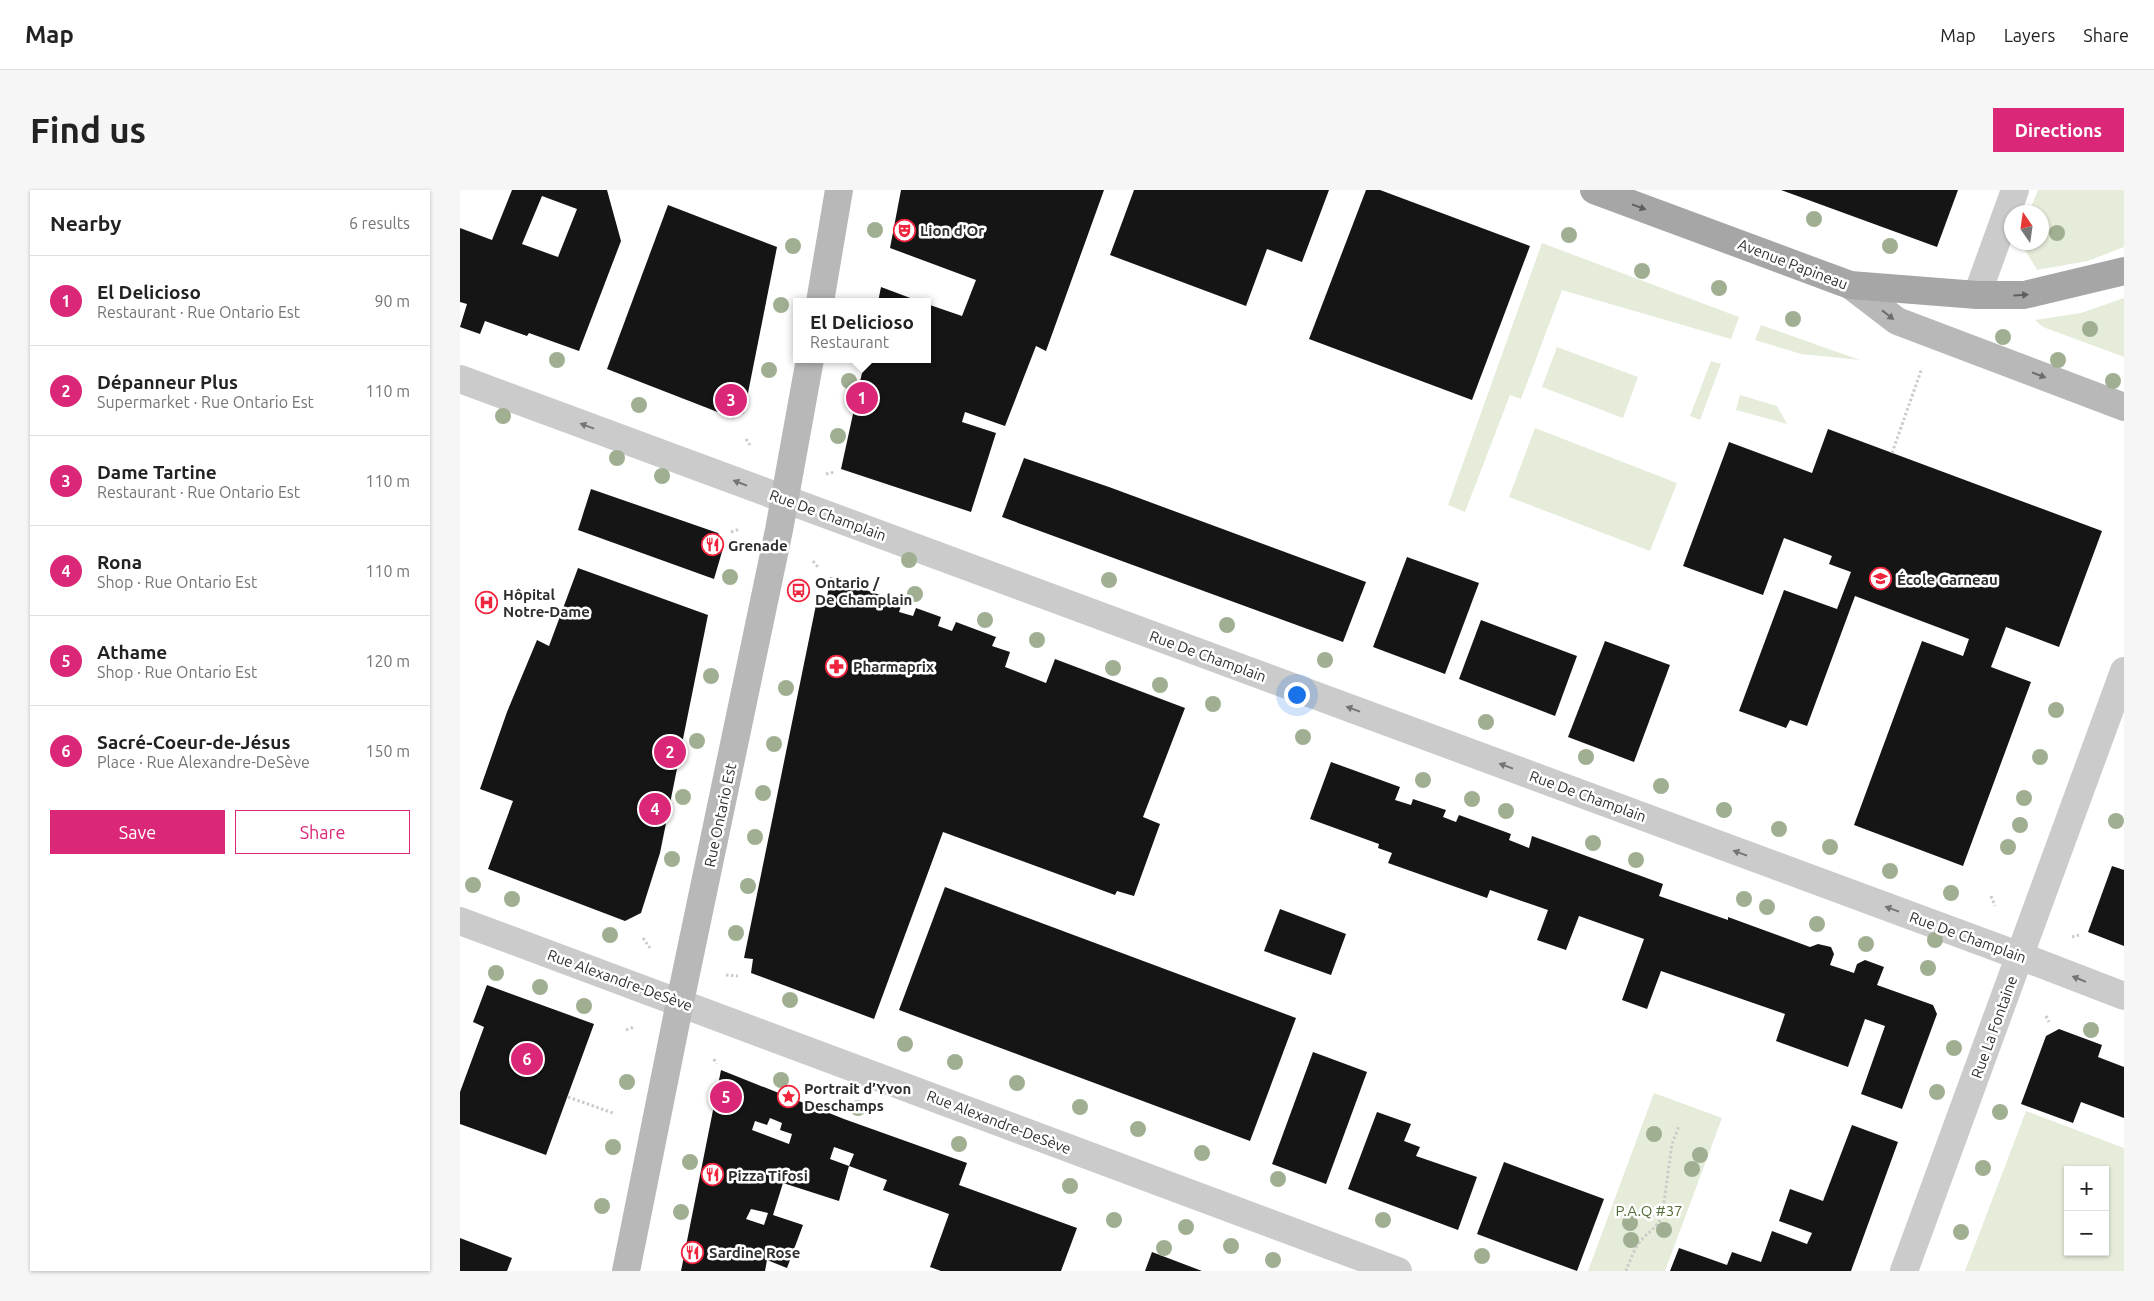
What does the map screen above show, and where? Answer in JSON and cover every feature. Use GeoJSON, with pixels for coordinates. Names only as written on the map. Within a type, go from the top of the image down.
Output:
{"type":"FeatureCollection","features":[{"type":"Feature","properties":{"kind":"main road"},"geometry":{"type":"LineString","coordinates":[[821,298],[839,190]]}},
{"type":"Feature","properties":{"kind":"main road","name":"Avenue Papineau"},"geometry":{"type":"LineString","coordinates":[[1594,190],[1850,284],[1897,321],[2124,407]]}},
{"type":"Feature","properties":{"kind":"main road"},"geometry":{"type":"LineString","coordinates":[[1850,284],[1977,295],[2034,293],[2124,271]]}},
{"type":"Feature","properties":{"kind":"main road","name":"Rue Ontario Est"},"geometry":{"type":"LineString","coordinates":[[626,1271],[785,500],[809,363]]}},
{"type":"Feature","properties":{"kind":"street"},"geometry":{"type":"LineString","coordinates":[[1977,295],[2015,190]]}},
{"type":"Feature","properties":{"kind":"street","name":"Rue De Champlain"},"geometry":{"type":"LineString","coordinates":[[460,379],[2124,996]]}},
{"type":"Feature","properties":{"kind":"street","name":"Rue La Fontaine"},"geometry":{"type":"LineString","coordinates":[[1904,1271],[2124,671]]}},
{"type":"Feature","properties":{"kind":"street","name":"Rue Alexandre-DeSève"},"geometry":{"type":"LineString","coordinates":[[460,921],[1398,1271]]}},
{"type":"Feature","properties":{"kind":"path"},"geometry":{"type":"LineString","coordinates":[[1892,453],[1924,365]]}},
{"type":"Feature","properties":{"kind":"path"},"geometry":{"type":"LineString","coordinates":[[746,439],[750,445]]}},
{"type":"Feature","properties":{"kind":"path"},"geometry":{"type":"LineString","coordinates":[[826,474],[835,472]]}},
{"type":"Feature","properties":{"kind":"path"},"geometry":{"type":"LineString","coordinates":[[731,532],[740,529]]}},
{"type":"Feature","properties":{"kind":"path"},"geometry":{"type":"LineString","coordinates":[[813,561],[818,568]]}},
{"type":"Feature","properties":{"kind":"path"},"geometry":{"type":"LineString","coordinates":[[1991,896],[1994,906]]}},
{"type":"Feature","properties":{"kind":"path"},"geometry":{"type":"LineString","coordinates":[[2072,937],[2079,935]]}},
{"type":"Feature","properties":{"kind":"path"},"geometry":{"type":"LineString","coordinates":[[643,938],[650,948]]}},
{"type":"Feature","properties":{"kind":"path"},"geometry":{"type":"LineString","coordinates":[[726,975],[738,976]]}},
{"type":"Feature","properties":{"kind":"path"},"geometry":{"type":"LineString","coordinates":[[2046,1016],[2050,1022]]}},
{"type":"Feature","properties":{"kind":"path"},"geometry":{"type":"LineString","coordinates":[[626,1030],[634,1028]]}},
{"type":"Feature","properties":{"kind":"path"},"geometry":{"type":"LineString","coordinates":[[714,1059],[716,1064]]}},
{"type":"Feature","properties":{"kind":"path"},"geometry":{"type":"LineString","coordinates":[[568,1096],[613,1113]]}},
{"type":"Feature","properties":{"kind":"path"},"geometry":{"type":"LineString","coordinates":[[1626,1271],[1643,1239],[1657,1227],[1662,1217],[1672,1144],[1679,1126]]}},
{"type":"Feature","properties":{"kind":"green space"},"geometry":{"type":"Polygon","coordinates":[[[2038,190],[2124,190],[2124,247],[2088,261],[2037,270],[2025,250],[2049,250],[2049,205],[2032,205],[2038,190]]]}},
{"type":"Feature","properties":{"kind":"green space"},"geometry":{"type":"Polygon","coordinates":[[[1542,243],[1739,317],[1731,339],[1562,290],[1521,399],[1510,395],[1465,512],[1448,505],[1542,243]]]}},
{"type":"Feature","properties":{"kind":"green space"},"geometry":{"type":"Polygon","coordinates":[[[2124,298],[2124,357],[2043,327],[2035,320],[2081,313],[2124,298]]]}},
{"type":"Feature","properties":{"kind":"green space"},"geometry":{"type":"Polygon","coordinates":[[[1761,325],[1860,360],[1801,354],[1755,340],[1761,325]]]}},
{"type":"Feature","properties":{"kind":"green space"},"geometry":{"type":"Polygon","coordinates":[[[1557,347],[1638,377],[1623,418],[1542,387],[1557,347]]]}},
{"type":"Feature","properties":{"kind":"green space"},"geometry":{"type":"Polygon","coordinates":[[[1711,361],[1721,364],[1700,420],[1690,416],[1711,361]]]}},
{"type":"Feature","properties":{"kind":"green space"},"geometry":{"type":"Polygon","coordinates":[[[1740,395],[1777,406],[1787,424],[1736,410],[1740,395]]]}},
{"type":"Feature","properties":{"kind":"green space"},"geometry":{"type":"Polygon","coordinates":[[[1535,428],[1677,483],[1650,551],[1509,497],[1535,428]]]}},
{"type":"Feature","properties":{"kind":"green space","name":"P.A.Q #37"},"geometry":{"type":"Polygon","coordinates":[[[1654,1093],[1722,1118],[1665,1271],[1588,1271],[1654,1093]]]}},
{"type":"Feature","properties":{"kind":"green space"},"geometry":{"type":"Polygon","coordinates":[[[2026,1111],[2124,1148],[2124,1271],[1965,1271],[2026,1111]]]}},
{"type":"Feature","properties":{"kind":"building"},"geometry":{"type":"Polygon","coordinates":[[[512,190],[607,190],[621,241],[579,351],[529,333],[527,336],[485,321],[480,334],[460,327],[467,304],[460,302],[460,228],[492,240],[512,190]],[[542,196],[522,244],[558,257],[577,209],[542,196]]]}},
{"type":"Feature","properties":{"kind":"building"},"geometry":{"type":"Polygon","coordinates":[[[901,190],[1104,190],[1046,351],[1036,346],[1005,426],[965,412],[962,422],[996,433],[971,512],[841,469],[864,363],[931,363],[931,305],[962,316],[976,280],[890,248],[901,190]]]}},
{"type":"Feature","properties":{"kind":"building"},"geometry":{"type":"Polygon","coordinates":[[[1134,190],[1329,190],[1302,262],[1267,249],[1246,306],[1110,255],[1134,190]]]}},
{"type":"Feature","properties":{"kind":"building"},"geometry":{"type":"Polygon","coordinates":[[[1366,190],[1380,190],[1530,246],[1472,400],[1309,339],[1366,190]]]}},
{"type":"Feature","properties":{"kind":"building"},"geometry":{"type":"Polygon","coordinates":[[[1781,190],[1958,190],[1937,247],[1781,190]]]}},
{"type":"Feature","properties":{"kind":"building"},"geometry":{"type":"Polygon","coordinates":[[[668,205],[777,247],[744,413],[733,418],[607,369],[668,205]]]}},
{"type":"Feature","properties":{"kind":"building"},"geometry":{"type":"Polygon","coordinates":[[[881,287],[910,298],[879,298],[881,287]]]}},
{"type":"Feature","properties":{"kind":"building"},"geometry":{"type":"Polygon","coordinates":[[[1828,429],[2102,531],[2059,647],[2006,627],[1991,667],[2031,682],[1963,866],[1854,825],[1922,641],[1963,656],[1969,639],[1855,596],[1807,726],[1790,720],[1786,728],[1739,711],[1784,590],[1837,609],[1851,572],[1829,564],[1832,556],[1784,538],[1763,595],[1683,566],[1729,442],[1812,473],[1828,429]]]}},
{"type":"Feature","properties":{"kind":"building"},"geometry":{"type":"Polygon","coordinates":[[[1024,458],[1109,487],[1366,582],[1343,642],[1002,517],[1024,458]]]}},
{"type":"Feature","properties":{"kind":"building"},"geometry":{"type":"Polygon","coordinates":[[[591,489],[718,533],[724,545],[714,579],[578,530],[591,489]]]}},
{"type":"Feature","properties":{"kind":"building"},"geometry":{"type":"Polygon","coordinates":[[[1407,557],[1479,583],[1445,674],[1373,647],[1407,557]]]}},
{"type":"Feature","properties":{"kind":"building"},"geometry":{"type":"Polygon","coordinates":[[[578,568],[708,615],[660,853],[641,913],[625,921],[488,869],[513,801],[480,789],[507,712],[537,640],[549,646],[578,568]]]}},
{"type":"Feature","properties":{"kind":"building"},"geometry":{"type":"Polygon","coordinates":[[[830,577],[902,603],[899,612],[913,616],[916,608],[941,617],[938,626],[952,631],[956,622],[996,637],[992,646],[1010,652],[1005,667],[1046,683],[1055,659],[1185,708],[1143,817],[1160,824],[1134,896],[1117,891],[1115,895],[943,832],[874,1019],[751,973],[753,959],[744,958],[818,595],[827,598],[830,577]]]}},
{"type":"Feature","properties":{"kind":"building"},"geometry":{"type":"Polygon","coordinates":[[[1481,620],[1577,656],[1555,716],[1459,679],[1481,620]]]}},
{"type":"Feature","properties":{"kind":"building"},"geometry":{"type":"Polygon","coordinates":[[[1605,641],[1670,665],[1634,762],[1568,737],[1605,641]]]}},
{"type":"Feature","properties":{"kind":"building"},"geometry":{"type":"Polygon","coordinates":[[[1331,762],[1400,787],[1395,800],[1411,805],[1413,799],[1446,810],[1443,817],[1456,822],[1459,815],[1511,834],[1509,840],[1529,848],[1532,836],[1663,884],[1659,896],[1728,920],[1728,917],[1810,947],[1818,944],[1831,947],[1834,954],[1830,965],[1854,973],[1857,964],[1865,960],[1884,967],[1877,985],[1933,1005],[1937,1014],[1902,1109],[1861,1094],[1885,1026],[1865,1019],[1848,1067],[1776,1041],[1785,1014],[1661,971],[1647,1009],[1622,1000],[1644,939],[1579,916],[1566,950],[1537,940],[1548,910],[1490,890],[1487,898],[1388,863],[1392,853],[1378,848],[1379,844],[1310,819],[1331,762]]]}},
{"type":"Feature","properties":{"kind":"building"},"geometry":{"type":"Polygon","coordinates":[[[2112,866],[2124,870],[2124,946],[2088,932],[2112,866]]]}},
{"type":"Feature","properties":{"kind":"building"},"geometry":{"type":"Polygon","coordinates":[[[945,887],[1296,1018],[1250,1141],[899,1010],[945,887]]]}},
{"type":"Feature","properties":{"kind":"building"},"geometry":{"type":"Polygon","coordinates":[[[1280,909],[1346,934],[1331,975],[1264,951],[1280,909]]]}},
{"type":"Feature","properties":{"kind":"building"},"geometry":{"type":"Polygon","coordinates":[[[487,985],[594,1024],[546,1155],[460,1124],[460,1092],[484,1027],[473,1022],[487,985]]]}},
{"type":"Feature","properties":{"kind":"building"},"geometry":{"type":"Polygon","coordinates":[[[2059,1029],[2102,1045],[2098,1057],[2124,1067],[2124,1118],[2081,1102],[2073,1123],[2021,1104],[2046,1036],[2059,1029]]]}},
{"type":"Feature","properties":{"kind":"building"},"geometry":{"type":"Polygon","coordinates":[[[1313,1052],[1367,1072],[1326,1184],[1272,1164],[1313,1052]]]}},
{"type":"Feature","properties":{"kind":"building"},"geometry":{"type":"Polygon","coordinates":[[[721,1070],[844,1119],[967,1163],[959,1185],[1077,1228],[1061,1271],[941,1271],[930,1267],[949,1214],[883,1190],[887,1180],[849,1166],[839,1201],[783,1183],[773,1215],[803,1225],[787,1268],[767,1260],[765,1271],[681,1271],[721,1070]],[[770,1118],[767,1125],[755,1121],[752,1130],[789,1144],[792,1134],[780,1130],[782,1123],[770,1118]],[[834,1147],[830,1159],[849,1166],[854,1154],[834,1147]],[[751,1209],[746,1219],[764,1225],[768,1213],[751,1209]]]}},
{"type":"Feature","properties":{"kind":"building"},"geometry":{"type":"Polygon","coordinates":[[[1377,1112],[1411,1124],[1404,1141],[1420,1147],[1416,1156],[1477,1177],[1458,1230],[1348,1189],[1377,1112]]]}},
{"type":"Feature","properties":{"kind":"building"},"geometry":{"type":"Polygon","coordinates":[[[1852,1125],[1898,1142],[1851,1271],[1670,1271],[1679,1248],[1727,1265],[1732,1252],[1761,1262],[1772,1231],[1807,1244],[1812,1233],[1779,1221],[1790,1189],[1823,1201],[1852,1125]]]}},
{"type":"Feature","properties":{"kind":"building"},"geometry":{"type":"Polygon","coordinates":[[[1504,1162],[1604,1199],[1577,1271],[1477,1234],[1504,1162]]]}},
{"type":"Feature","properties":{"kind":"building"},"geometry":{"type":"Polygon","coordinates":[[[460,1238],[512,1258],[507,1271],[460,1271],[460,1238]]]}},
{"type":"Feature","properties":{"kind":"building"},"geometry":{"type":"Polygon","coordinates":[[[1152,1252],[1202,1271],[1145,1271],[1152,1252]]]}},
{"type":"Feature","properties":{"kind":"place","name":"Lion d'Or"},"geometry":{"type":"Point","coordinates":[904,230]}},
{"type":"Feature","properties":{"kind":"place","name":"El Delicioso"},"geometry":{"type":"Point","coordinates":[862,398]}},
{"type":"Feature","properties":{"kind":"place","name":"Dame Tartine"},"geometry":{"type":"Point","coordinates":[731,400]}},
{"type":"Feature","properties":{"kind":"place","name":"Grenade"},"geometry":{"type":"Point","coordinates":[712,545]}},
{"type":"Feature","properties":{"kind":"place","name":"École Garneau"},"geometry":{"type":"Point","coordinates":[1881,579]}},
{"type":"Feature","properties":{"kind":"place","name":"Ontario / De Champlain"},"geometry":{"type":"Point","coordinates":[799,591]}},
{"type":"Feature","properties":{"kind":"place","name":"Hôpital Notre-Dame"},"geometry":{"type":"Point","coordinates":[487,603]}},
{"type":"Feature","properties":{"kind":"place","name":"Pharmaprix"},"geometry":{"type":"Point","coordinates":[837,666]}},
{"type":"Feature","properties":{"kind":"place","name":"Dépanneur Plus"},"geometry":{"type":"Point","coordinates":[670,752]}},
{"type":"Feature","properties":{"kind":"place","name":"Rona"},"geometry":{"type":"Point","coordinates":[655,809]}},
{"type":"Feature","properties":{"kind":"place","name":"Sacré-Coeur-de-Jésus"},"geometry":{"type":"Point","coordinates":[527,1059]}},
{"type":"Feature","properties":{"kind":"place","name":"Athame"},"geometry":{"type":"Point","coordinates":[726,1097]}},
{"type":"Feature","properties":{"kind":"place","name":"Portrait d’Yvon Deschamps"},"geometry":{"type":"Point","coordinates":[788,1097]}},
{"type":"Feature","properties":{"kind":"place","name":"Pizza Tifosi"},"geometry":{"type":"Point","coordinates":[712,1175]}},
{"type":"Feature","properties":{"kind":"place","name":"Sardine Rose"},"geometry":{"type":"Point","coordinates":[693,1252]}}]}
